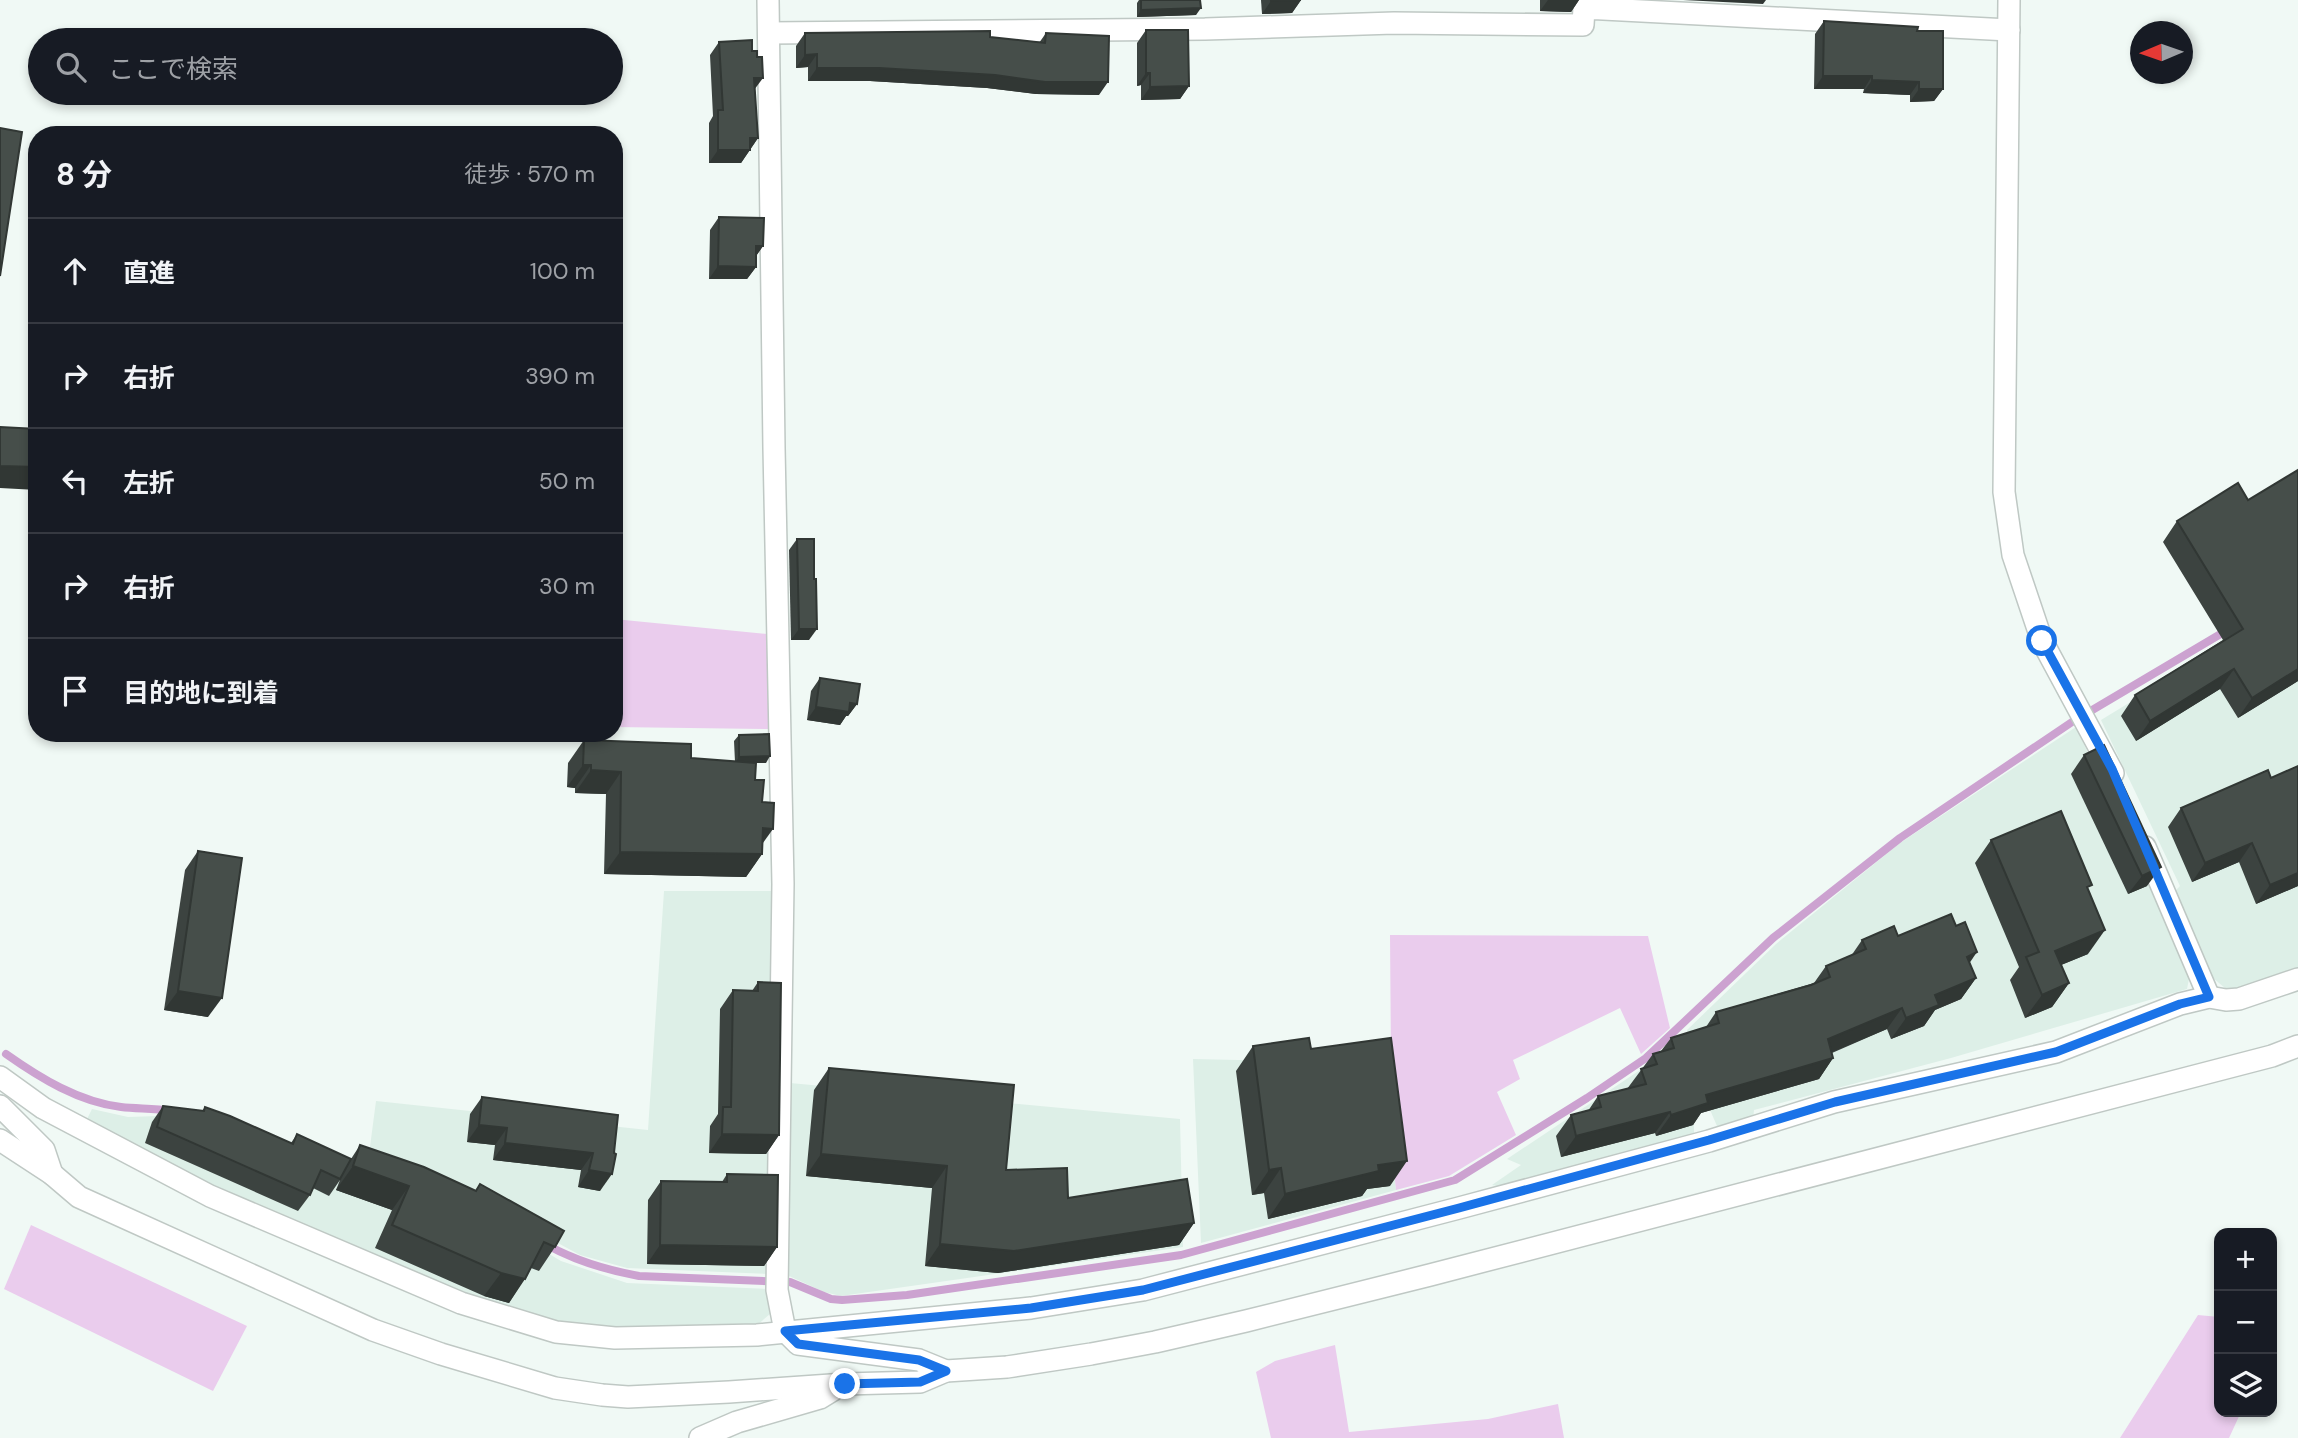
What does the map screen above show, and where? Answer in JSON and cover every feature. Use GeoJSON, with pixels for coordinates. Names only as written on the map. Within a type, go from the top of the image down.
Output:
{"type":"FeatureCollection","features":[{"type":"Feature","properties":{"kind":"street"},"geometry":{"type":"LineString","coordinates":[[768,0],[783,884],[777,1280],[785,1331],[798,1344],[919,1360],[946,1371]]}},
{"type":"Feature","properties":{"kind":"street"},"geometry":{"type":"LineString","coordinates":[[2009,0],[2004,492],[2013,555],[2042,641],[2112,769],[2122,793]]}},
{"type":"Feature","properties":{"kind":"street"},"geometry":{"type":"LineString","coordinates":[[769,33],[1205,29],[1394,23],[1583,25],[1584,8],[2009,30]]}},
{"type":"Feature","properties":{"kind":"street"},"geometry":{"type":"LineString","coordinates":[[2137,829],[2209,997]]}},
{"type":"Feature","properties":{"kind":"street"},"geometry":{"type":"LineString","coordinates":[[0,1077],[43,1108],[210,1196],[461,1303],[556,1332],[615,1338],[757,1335],[1031,1308],[1143,1290],[1512,1194],[1835,1102],[2056,1052],[2180,1004],[2209,997],[2239,999],[2298,979]]}},
{"type":"Feature","properties":{"kind":"street"},"geometry":{"type":"LineString","coordinates":[[0,1140],[52,1174],[79,1198],[373,1330],[514,1377],[578,1392],[628,1397],[920,1382],[946,1371],[1007,1367],[1155,1342],[1430,1275],[2272,1056],[2298,1046]]}},
{"type":"Feature","properties":{"kind":"street"},"geometry":{"type":"LineString","coordinates":[[0,1106],[44,1150],[52,1174]]}},
{"type":"Feature","properties":{"kind":"street"},"geometry":{"type":"LineString","coordinates":[[700,1438],[737,1422],[820,1398],[845,1384]]}},
{"type":"Feature","properties":{"kind":"shaded area"},"geometry":{"type":"Polygon","coordinates":[[[2298,600],[2298,970],[2233,990],[2225,988],[2213,978],[2174,892],[2180,886],[2101,720],[2298,600]]]}},
{"type":"Feature","properties":{"kind":"shaded area"},"geometry":{"type":"Polygon","coordinates":[[[623,620],[767,634],[770,729],[623,727],[623,620]]]}},
{"type":"Feature","properties":{"kind":"shaded area"},"geometry":{"type":"Polygon","coordinates":[[[2076,727],[2190,974],[2187,989],[1951,1058],[1754,1110],[1753,1119],[1717,1126],[1701,1089],[1687,1030],[1776,944],[1900,843],[2076,727]]]}},
{"type":"Feature","properties":{"kind":"shaded area"},"geometry":{"type":"Polygon","coordinates":[[[664,891],[775,891],[769,1274],[627,1268],[580,1255],[506,1215],[368,1162],[376,1101],[648,1130],[664,891]]]}},
{"type":"Feature","properties":{"kind":"shaded area"},"geometry":{"type":"Polygon","coordinates":[[[1390,935],[1648,936],[1670,1028],[1641,1054],[1620,1008],[1513,1060],[1520,1079],[1497,1092],[1516,1135],[1449,1176],[1396,1190],[1383,1063],[1391,1061],[1390,935]]]}},
{"type":"Feature","properties":{"kind":"shaded area"},"geometry":{"type":"Polygon","coordinates":[[[1193,1059],[1383,1063],[1396,1190],[1201,1243],[1193,1059]]]}},
{"type":"Feature","properties":{"kind":"shaded area"},"geometry":{"type":"Polygon","coordinates":[[[1652,1062],[1694,1118],[1694,1136],[1502,1187],[1492,1185],[1521,1165],[1507,1159],[1652,1062]]]}},
{"type":"Feature","properties":{"kind":"shaded area"},"geometry":{"type":"Polygon","coordinates":[[[790,1083],[1180,1119],[1183,1247],[841,1296],[824,1292],[787,1275],[790,1083]]]}},
{"type":"Feature","properties":{"kind":"shaded area"},"geometry":{"type":"Polygon","coordinates":[[[92,1109],[128,1117],[158,1116],[473,1209],[561,1261],[627,1283],[769,1289],[770,1314],[756,1326],[610,1329],[562,1323],[474,1299],[296,1225],[215,1187],[87,1119],[92,1109]]]}},
{"type":"Feature","properties":{"kind":"shaded area"},"geometry":{"type":"Polygon","coordinates":[[[31,1225],[247,1326],[213,1391],[4,1289],[31,1225]]]}},
{"type":"Feature","properties":{"kind":"shaded area"},"geometry":{"type":"Polygon","coordinates":[[[2198,1315],[2214,1317],[2214,1417],[2239,1417],[2229,1438],[2120,1438],[2198,1315]]]}},
{"type":"Feature","properties":{"kind":"shaded area"},"geometry":{"type":"Polygon","coordinates":[[[1335,1345],[1349,1432],[1488,1419],[1558,1404],[1564,1438],[1271,1438],[1256,1372],[1275,1361],[1335,1345]]]}},
{"type":"Feature","properties":{"kind":"building"},"geometry":{"type":"Polygon","coordinates":[[[1141,0],[1200,0],[1201,8],[1141,10],[1141,0]]]}},
{"type":"Feature","properties":{"kind":"building"},"geometry":{"type":"Polygon","coordinates":[[[1824,21],[1918,27],[1917,31],[1943,31],[1943,89],[1919,89],[1919,82],[1872,80],[1872,76],[1823,76],[1824,21]]]}},
{"type":"Feature","properties":{"kind":"building"},"geometry":{"type":"Polygon","coordinates":[[[1146,30],[1188,30],[1189,86],[1150,87],[1150,73],[1146,73],[1146,30]]]}},
{"type":"Feature","properties":{"kind":"building"},"geometry":{"type":"Polygon","coordinates":[[[990,31],[990,37],[1045,43],[1046,33],[1109,36],[1108,82],[1045,82],[995,75],[879,68],[817,68],[817,54],[805,55],[805,33],[990,31]]]}},
{"type":"Feature","properties":{"kind":"building"},"geometry":{"type":"Polygon","coordinates":[[[752,40],[752,51],[757,51],[757,57],[762,57],[763,78],[754,78],[758,138],[750,138],[750,150],[718,150],[718,110],[723,110],[719,42],[752,40]]]}},
{"type":"Feature","properties":{"kind":"building"},"geometry":{"type":"Polygon","coordinates":[[[0,128],[22,132],[0,276],[0,128]]]}},
{"type":"Feature","properties":{"kind":"building"},"geometry":{"type":"Polygon","coordinates":[[[719,217],[764,218],[763,246],[756,246],[756,267],[718,266],[719,217]]]}},
{"type":"Feature","properties":{"kind":"building"},"geometry":{"type":"Polygon","coordinates":[[[0,427],[28,429],[28,467],[0,466],[0,427]]]}},
{"type":"Feature","properties":{"kind":"building"},"geometry":{"type":"Polygon","coordinates":[[[2298,470],[2298,669],[2252,698],[2234,669],[2150,721],[2135,695],[2243,629],[2177,521],[2238,483],[2248,500],[2298,470]]]}},
{"type":"Feature","properties":{"kind":"building"},"geometry":{"type":"Polygon","coordinates":[[[797,539],[814,539],[817,629],[799,629],[797,539]]]}},
{"type":"Feature","properties":{"kind":"building"},"geometry":{"type":"Polygon","coordinates":[[[820,678],[860,684],[857,704],[850,703],[849,712],[816,707],[820,678]]]}},
{"type":"Feature","properties":{"kind":"building"},"geometry":{"type":"Polygon","coordinates":[[[769,734],[770,756],[739,757],[739,735],[769,734]]]}},
{"type":"Feature","properties":{"kind":"building"},"geometry":{"type":"Polygon","coordinates":[[[623,741],[691,744],[691,758],[756,763],[755,780],[764,780],[762,802],[774,803],[773,829],[763,828],[762,854],[620,852],[621,772],[591,770],[591,765],[583,765],[584,742],[623,741]]]}},
{"type":"Feature","properties":{"kind":"building"},"geometry":{"type":"Polygon","coordinates":[[[2104,745],[2161,867],[2142,876],[2084,755],[2104,745]]]}},
{"type":"Feature","properties":{"kind":"building"},"geometry":{"type":"Polygon","coordinates":[[[2298,766],[2298,873],[2270,885],[2252,843],[2205,863],[2181,808],[2268,770],[2271,778],[2298,766]]]}},
{"type":"Feature","properties":{"kind":"building"},"geometry":{"type":"Polygon","coordinates":[[[2061,811],[2092,885],[2087,887],[2105,930],[2055,951],[2069,983],[2042,995],[2026,957],[2039,952],[1991,840],[2061,811]]]}},
{"type":"Feature","properties":{"kind":"building"},"geometry":{"type":"Polygon","coordinates":[[[198,851],[242,858],[222,998],[178,991],[198,851]]]}},
{"type":"Feature","properties":{"kind":"building"},"geometry":{"type":"Polygon","coordinates":[[[1951,914],[1956,926],[1965,922],[1977,952],[1967,957],[1976,978],[1935,995],[1939,1005],[1906,1018],[1902,1008],[1828,1039],[1833,1058],[1706,1095],[1708,1103],[1671,1115],[1670,1112],[1576,1136],[1571,1115],[1601,1107],[1598,1096],[1646,1084],[1641,1069],[1657,1064],[1653,1054],[1674,1048],[1671,1038],[1719,1023],[1716,1012],[1830,977],[1826,966],[1866,949],[1862,940],[1894,926],[1898,936],[1951,914]]]}},
{"type":"Feature","properties":{"kind":"building"},"geometry":{"type":"Polygon","coordinates":[[[758,982],[781,983],[779,1135],[722,1134],[723,1107],[731,1107],[733,990],[758,991],[758,982]]]}},
{"type":"Feature","properties":{"kind":"building"},"geometry":{"type":"Polygon","coordinates":[[[1309,1038],[1311,1049],[1391,1038],[1407,1161],[1378,1165],[1379,1171],[1285,1194],[1281,1168],[1269,1170],[1253,1046],[1309,1038]]]}},
{"type":"Feature","properties":{"kind":"building"},"geometry":{"type":"Polygon","coordinates":[[[829,1068],[1014,1085],[1006,1170],[1067,1168],[1068,1198],[1187,1179],[1194,1223],[1014,1251],[940,1244],[947,1166],[821,1154],[829,1068]]]}},
{"type":"Feature","properties":{"kind":"building"},"geometry":{"type":"Polygon","coordinates":[[[482,1097],[618,1115],[612,1174],[589,1170],[593,1153],[505,1143],[507,1128],[479,1125],[482,1097]]]}},
{"type":"Feature","properties":{"kind":"building"},"geometry":{"type":"Polygon","coordinates":[[[163,1106],[204,1111],[205,1107],[293,1144],[297,1134],[351,1159],[340,1179],[321,1170],[310,1195],[157,1127],[163,1106]]]}},
{"type":"Feature","properties":{"kind":"building"},"geometry":{"type":"Polygon","coordinates":[[[360,1145],[424,1167],[476,1191],[480,1184],[564,1231],[555,1247],[544,1242],[525,1279],[501,1273],[392,1225],[409,1186],[353,1166],[360,1145]]]}},
{"type":"Feature","properties":{"kind":"building"},"geometry":{"type":"Polygon","coordinates":[[[727,1174],[778,1175],[777,1247],[660,1245],[661,1181],[727,1182],[727,1174]]]}},
{"type":"Feature","properties":{"kind":"waterway"},"geometry":{"type":"LineString","coordinates":[[547,1245],[592,1264],[639,1276],[790,1282],[831,1299],[842,1300],[907,1295],[1181,1255],[1455,1180],[1646,1058],[1773,938],[1900,838],[2072,722],[2229,629]]}},
{"type":"Feature","properties":{"kind":"waterway"},"geometry":{"type":"LineString","coordinates":[[6,1054],[46,1080],[90,1100],[121,1107],[171,1111]]}},
{"type":"Feature","properties":{"kind":"route"},"geometry":{"type":"LineString","coordinates":[[845,1384],[920,1382],[946,1371],[919,1360],[798,1344],[785,1331],[1031,1308],[1143,1290],[1459,1208],[1709,1140],[1835,1102],[2056,1052],[2180,1004],[2209,997],[2112,769],[2042,641]]}}]}
